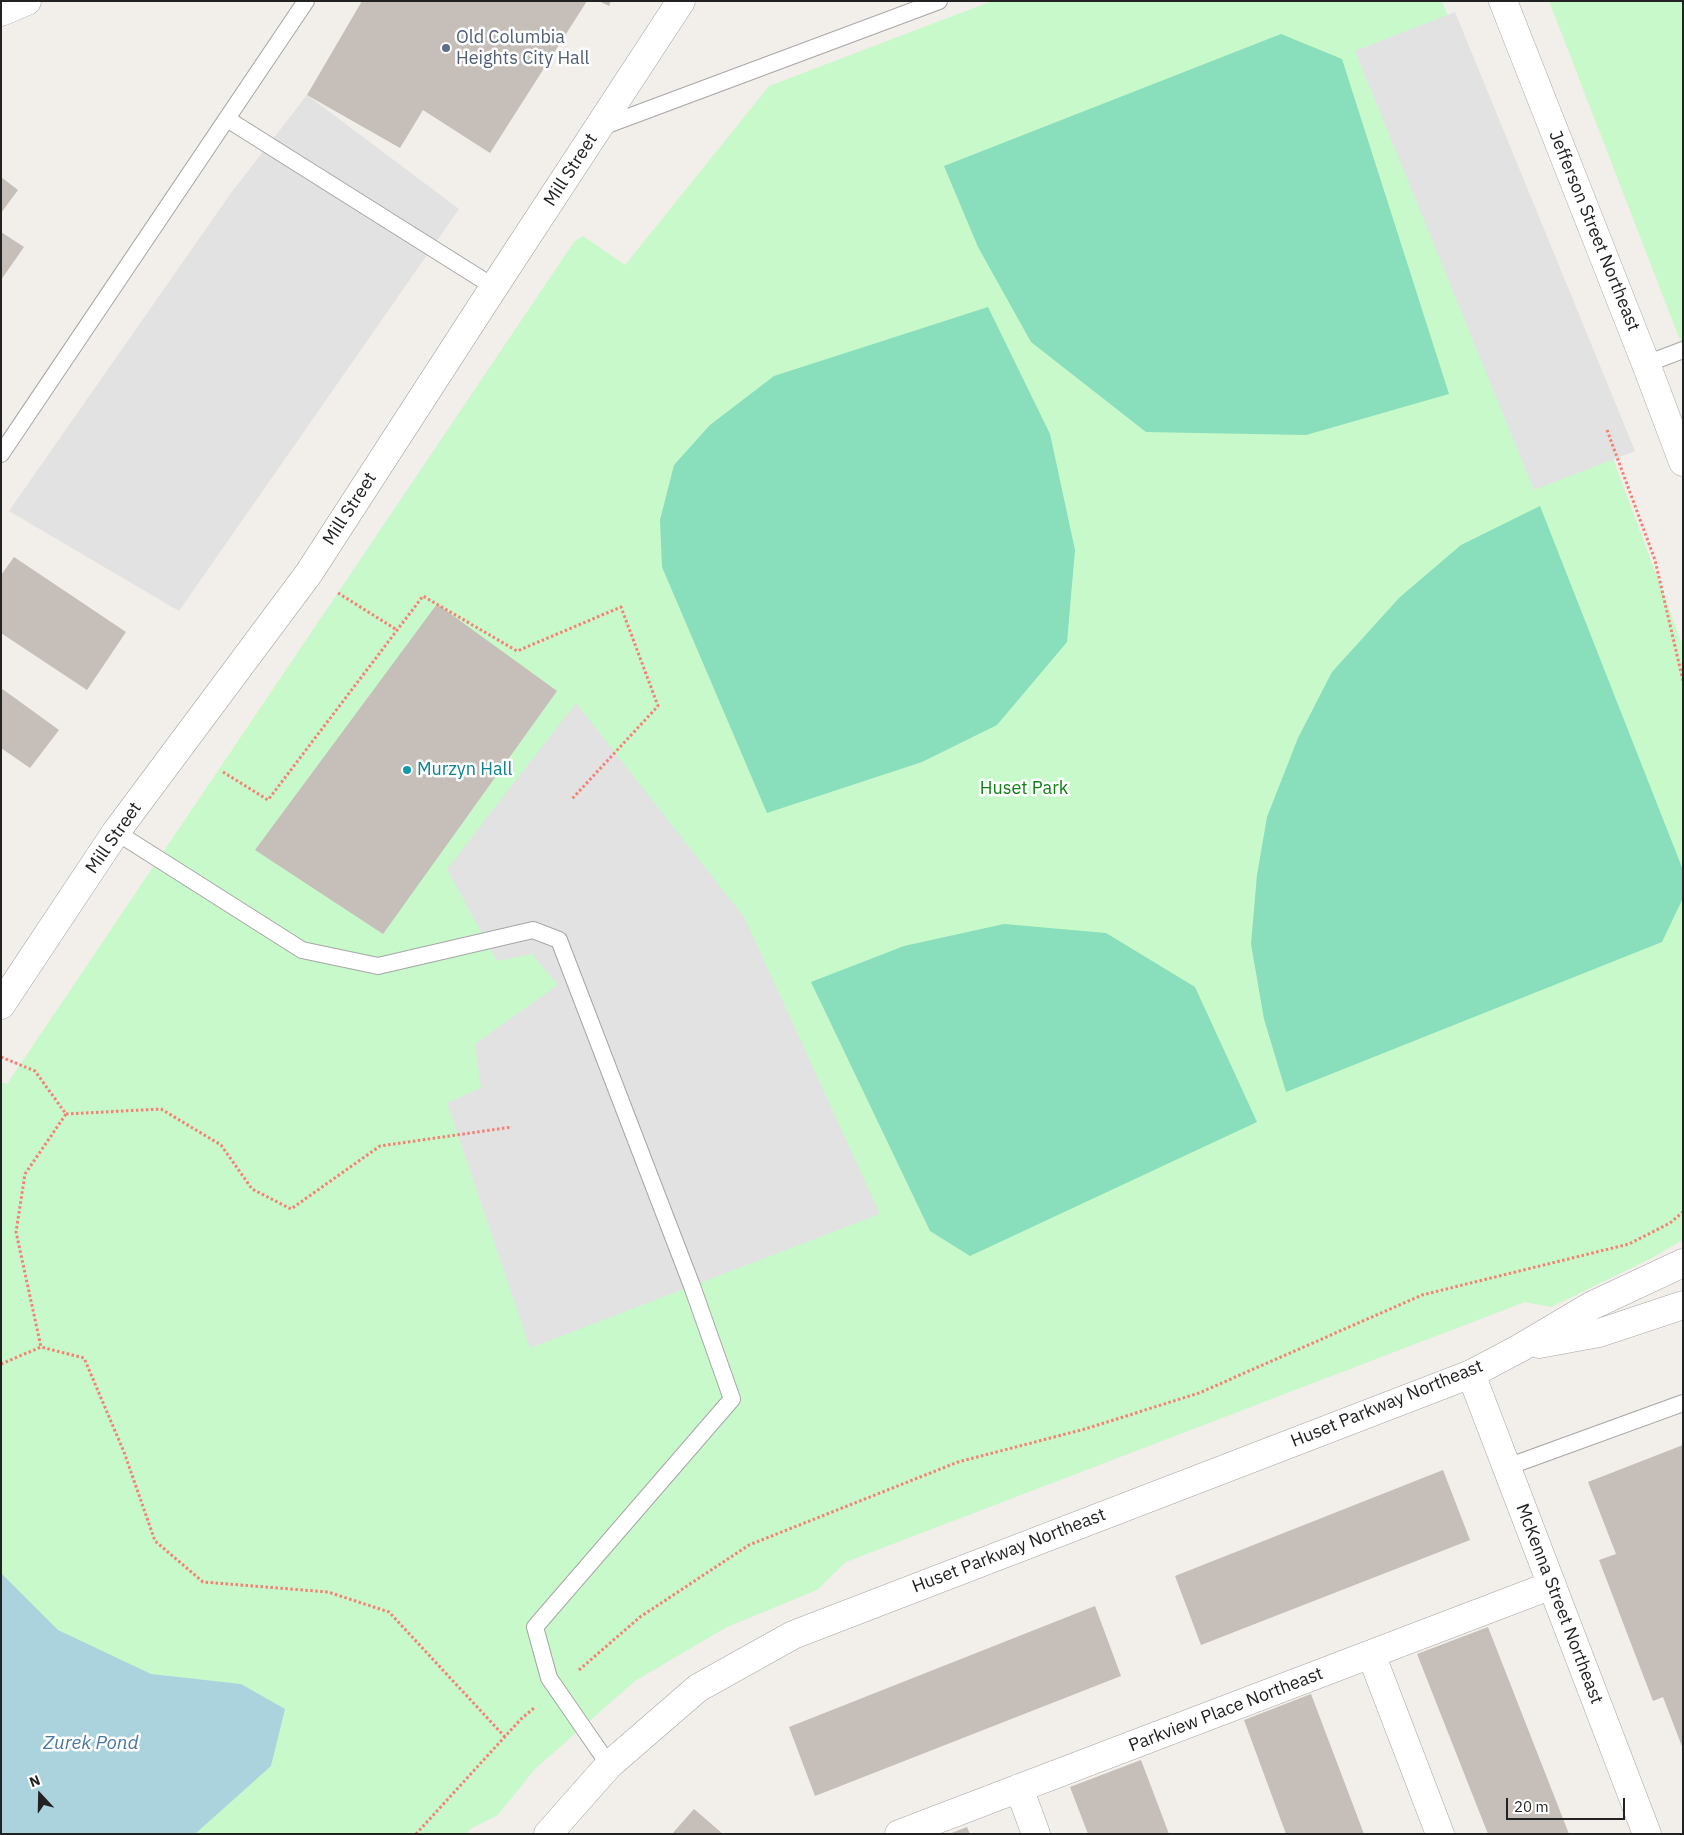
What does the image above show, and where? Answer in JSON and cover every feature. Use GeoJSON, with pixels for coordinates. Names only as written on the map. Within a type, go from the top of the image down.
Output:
{"type":"FeatureCollection","features":[{"type":"Feature","properties":{"kind":"street"},"geometry":{"type":"LineString","coordinates":[[1,12],[27,1]]}},
{"type":"Feature","properties":{"kind":"street","name":"Mill Street"},"geometry":{"type":"LineString","coordinates":[[1,1005],[116,832],[310,573],[681,1]]}},
{"type":"Feature","properties":{"kind":"street","name":"Jefferson Street Northeast"},"geometry":{"type":"LineString","coordinates":[[1503,1],[1683,462]]}},
{"type":"Feature","properties":{"kind":"street","name":"Huset Parkway Northeast"},"geometry":{"type":"LineString","coordinates":[[548,1834],[609,1765],[698,1688],[793,1635],[1471,1374],[1520,1348],[1591,1306],[1683,1263]]}},
{"type":"Feature","properties":{"kind":"street","name":"Huset Parkway Northeast"},"geometry":{"type":"LineString","coordinates":[[1520,1348],[1599,1334],[1683,1305]]}},
{"type":"Feature","properties":{"kind":"street","name":"McKenna Street Northeast"},"geometry":{"type":"LineString","coordinates":[[1471,1374],[1647,1834]]}},
{"type":"Feature","properties":{"kind":"street","name":"Parkview Place Northeast"},"geometry":{"type":"LineString","coordinates":[[899,1834],[1552,1585]]}},
{"type":"Feature","properties":{"kind":"street"},"geometry":{"type":"LineString","coordinates":[[1371,1654],[1440,1834]]}},
{"type":"Feature","properties":{"kind":"street"},"geometry":{"type":"LineString","coordinates":[[1019,1788],[1036,1834]]}},
{"type":"Feature","properties":{"kind":"lane"},"geometry":{"type":"LineString","coordinates":[[1,454],[306,1]]}},
{"type":"Feature","properties":{"kind":"lane"},"geometry":{"type":"LineString","coordinates":[[597,129],[939,1]]}},
{"type":"Feature","properties":{"kind":"lane"},"geometry":{"type":"LineString","coordinates":[[227,119],[494,287]]}},
{"type":"Feature","properties":{"kind":"lane"},"geometry":{"type":"LineString","coordinates":[[1646,364],[1683,350]]}},
{"type":"Feature","properties":{"kind":"lane"},"geometry":{"type":"LineString","coordinates":[[116,832],[302,950],[378,966],[533,930],[559,940],[692,1286],[732,1399],[535,1627],[549,1678],[609,1765]]}},
{"type":"Feature","properties":{"kind":"lane"},"geometry":{"type":"LineString","coordinates":[[1507,1467],[1683,1403]]}},
{"type":"Feature","properties":{"kind":"path"},"geometry":{"type":"LineString","coordinates":[[1607,430],[1655,560],[1683,682]]}},
{"type":"Feature","properties":{"kind":"path"},"geometry":{"type":"LineString","coordinates":[[310,573],[397,630]]}},
{"type":"Feature","properties":{"kind":"path"},"geometry":{"type":"LineString","coordinates":[[223,772],[268,800],[423,596],[517,651],[621,607],[658,706],[572,800]]}},
{"type":"Feature","properties":{"kind":"path"},"geometry":{"type":"LineString","coordinates":[[1,1057],[35,1071],[66,1114]]}},
{"type":"Feature","properties":{"kind":"path"},"geometry":{"type":"LineString","coordinates":[[66,1114],[161,1109],[221,1145],[252,1189],[291,1209],[380,1146],[512,1127]]}},
{"type":"Feature","properties":{"kind":"path"},"geometry":{"type":"LineString","coordinates":[[41,1347],[16,1232],[25,1174],[66,1114]]}},
{"type":"Feature","properties":{"kind":"path"},"geometry":{"type":"LineString","coordinates":[[585,1665],[640,1617],[749,1546],[958,1462],[1085,1429],[1199,1392],[1422,1295],[1629,1244],[1670,1223],[1683,1212]]}},
{"type":"Feature","properties":{"kind":"path"},"geometry":{"type":"LineString","coordinates":[[1,1364],[41,1347],[84,1358],[124,1452],[155,1541],[203,1582],[328,1592],[389,1612],[505,1737]]}},
{"type":"Feature","properties":{"kind":"path"},"geometry":{"type":"LineString","coordinates":[[416,1834],[521,1719]]}},
{"type":"Feature","properties":{"kind":"green space","name":"Huset Park"},"geometry":{"type":"Polygon","coordinates":[[[992,1],[1442,1],[1683,646],[1683,1240],[1648,1260],[1551,1307],[1525,1302],[846,1562],[817,1590],[727,1627],[635,1681],[535,1769],[498,1815],[470,1829],[466,1834],[1,1834],[1,1082],[7,1084],[574,242],[583,236],[625,265],[769,86],[992,1]]]}},
{"type":"Feature","properties":{"kind":"green space"},"geometry":{"type":"Polygon","coordinates":[[[1549,1],[1683,1],[1683,348],[1549,1]]]}},
{"type":"Feature","properties":{"kind":"green space"},"geometry":{"type":"Polygon","coordinates":[[[1281,34],[1342,59],[1449,394],[1306,435],[1146,432],[1031,342],[978,247],[944,166],[1281,34]]]}},
{"type":"Feature","properties":{"kind":"green space"},"geometry":{"type":"Polygon","coordinates":[[[988,307],[1050,434],[1075,550],[1067,642],[997,725],[922,762],[767,813],[662,567],[660,520],[674,465],[710,425],[774,376],[988,307]]]}},
{"type":"Feature","properties":{"kind":"green space"},"geometry":{"type":"Polygon","coordinates":[[[1540,506],[1683,870],[1683,898],[1662,942],[1286,1092],[1264,1019],[1251,944],[1257,875],[1267,817],[1298,738],[1332,672],[1400,597],[1461,545],[1540,506]]]}},
{"type":"Feature","properties":{"kind":"green space"},"geometry":{"type":"Polygon","coordinates":[[[1004,924],[1106,933],[1195,987],[1257,1122],[970,1256],[930,1231],[811,982],[904,946],[1004,924]]]}},
{"type":"Feature","properties":{"kind":"shaded area"},"geometry":{"type":"Polygon","coordinates":[[[1455,12],[1635,451],[1534,490],[1355,51],[1455,12]]]}},
{"type":"Feature","properties":{"kind":"shaded area"},"geometry":{"type":"Polygon","coordinates":[[[307,95],[459,209],[179,611],[9,511],[231,193],[307,95]]]}},
{"type":"Feature","properties":{"kind":"shaded area"},"geometry":{"type":"Polygon","coordinates":[[[576,703],[744,917],[880,1214],[530,1348],[447,1103],[481,1088],[475,1044],[558,985],[532,954],[497,961],[447,869],[576,703]]]}},
{"type":"Feature","properties":{"kind":"water","name":"Zurek Pond"},"geometry":{"type":"Polygon","coordinates":[[[1,1573],[58,1630],[151,1674],[241,1684],[285,1709],[271,1766],[195,1834],[1,1834],[1,1573]]]}},
{"type":"Feature","properties":{"kind":"building","name":"Old Columbia Heights City Hall"},"geometry":{"type":"Polygon","coordinates":[[[362,1],[587,1],[490,153],[423,110],[400,148],[307,95],[362,1]]]}},
{"type":"Feature","properties":{"kind":"building","name":"Old Columbia Heights City Hall"},"geometry":{"type":"Polygon","coordinates":[[[599,1],[611,1],[609,6],[599,1]]]}},
{"type":"Feature","properties":{"kind":"building"},"geometry":{"type":"Polygon","coordinates":[[[1,177],[18,190],[1,213],[1,177]]]}},
{"type":"Feature","properties":{"kind":"building"},"geometry":{"type":"Polygon","coordinates":[[[1,232],[24,247],[1,280],[1,232]]]}},
{"type":"Feature","properties":{"kind":"building"},"geometry":{"type":"Polygon","coordinates":[[[14,557],[126,632],[87,690],[1,633],[1,575],[14,557]]]}},
{"type":"Feature","properties":{"kind":"building","name":"Murzyn Hall"},"geometry":{"type":"Polygon","coordinates":[[[437,604],[557,691],[383,934],[255,850],[437,604]]]}},
{"type":"Feature","properties":{"kind":"building"},"geometry":{"type":"Polygon","coordinates":[[[1,688],[59,730],[30,768],[1,748],[1,688]]]}},
{"type":"Feature","properties":{"kind":"building"},"geometry":{"type":"Polygon","coordinates":[[[1683,1445],[1683,1749],[1663,1697],[1653,1701],[1599,1560],[1616,1554],[1588,1482],[1683,1445]]]}},
{"type":"Feature","properties":{"kind":"building"},"geometry":{"type":"Polygon","coordinates":[[[1443,1470],[1470,1540],[1201,1645],[1175,1576],[1443,1470]]]}},
{"type":"Feature","properties":{"kind":"building"},"geometry":{"type":"Polygon","coordinates":[[[1095,1606],[1121,1676],[815,1796],[789,1727],[1095,1606]]]}},
{"type":"Feature","properties":{"kind":"building"},"geometry":{"type":"Polygon","coordinates":[[[1488,1627],[1569,1834],[1488,1834],[1417,1654],[1488,1627]]]}},
{"type":"Feature","properties":{"kind":"building"},"geometry":{"type":"Polygon","coordinates":[[[1311,1694],[1364,1834],[1286,1834],[1244,1720],[1311,1694]]]}},
{"type":"Feature","properties":{"kind":"building"},"geometry":{"type":"Polygon","coordinates":[[[1141,1760],[1169,1834],[1088,1834],[1070,1787],[1141,1760]]]}},
{"type":"Feature","properties":{"kind":"building"},"geometry":{"type":"Polygon","coordinates":[[[694,1809],[723,1834],[672,1834],[694,1809]]]}},
{"type":"Feature","properties":{"kind":"building"},"geometry":{"type":"Polygon","coordinates":[[[967,1827],[970,1834],[949,1834],[967,1827]]]}},
{"type":"Feature","properties":{"kind":"place","name":"Old Columbia Heights City Hall"},"geometry":{"type":"Point","coordinates":[446,48]}},
{"type":"Feature","properties":{"kind":"place","name":"Murzyn Hall"},"geometry":{"type":"Point","coordinates":[407,770]}}]}
